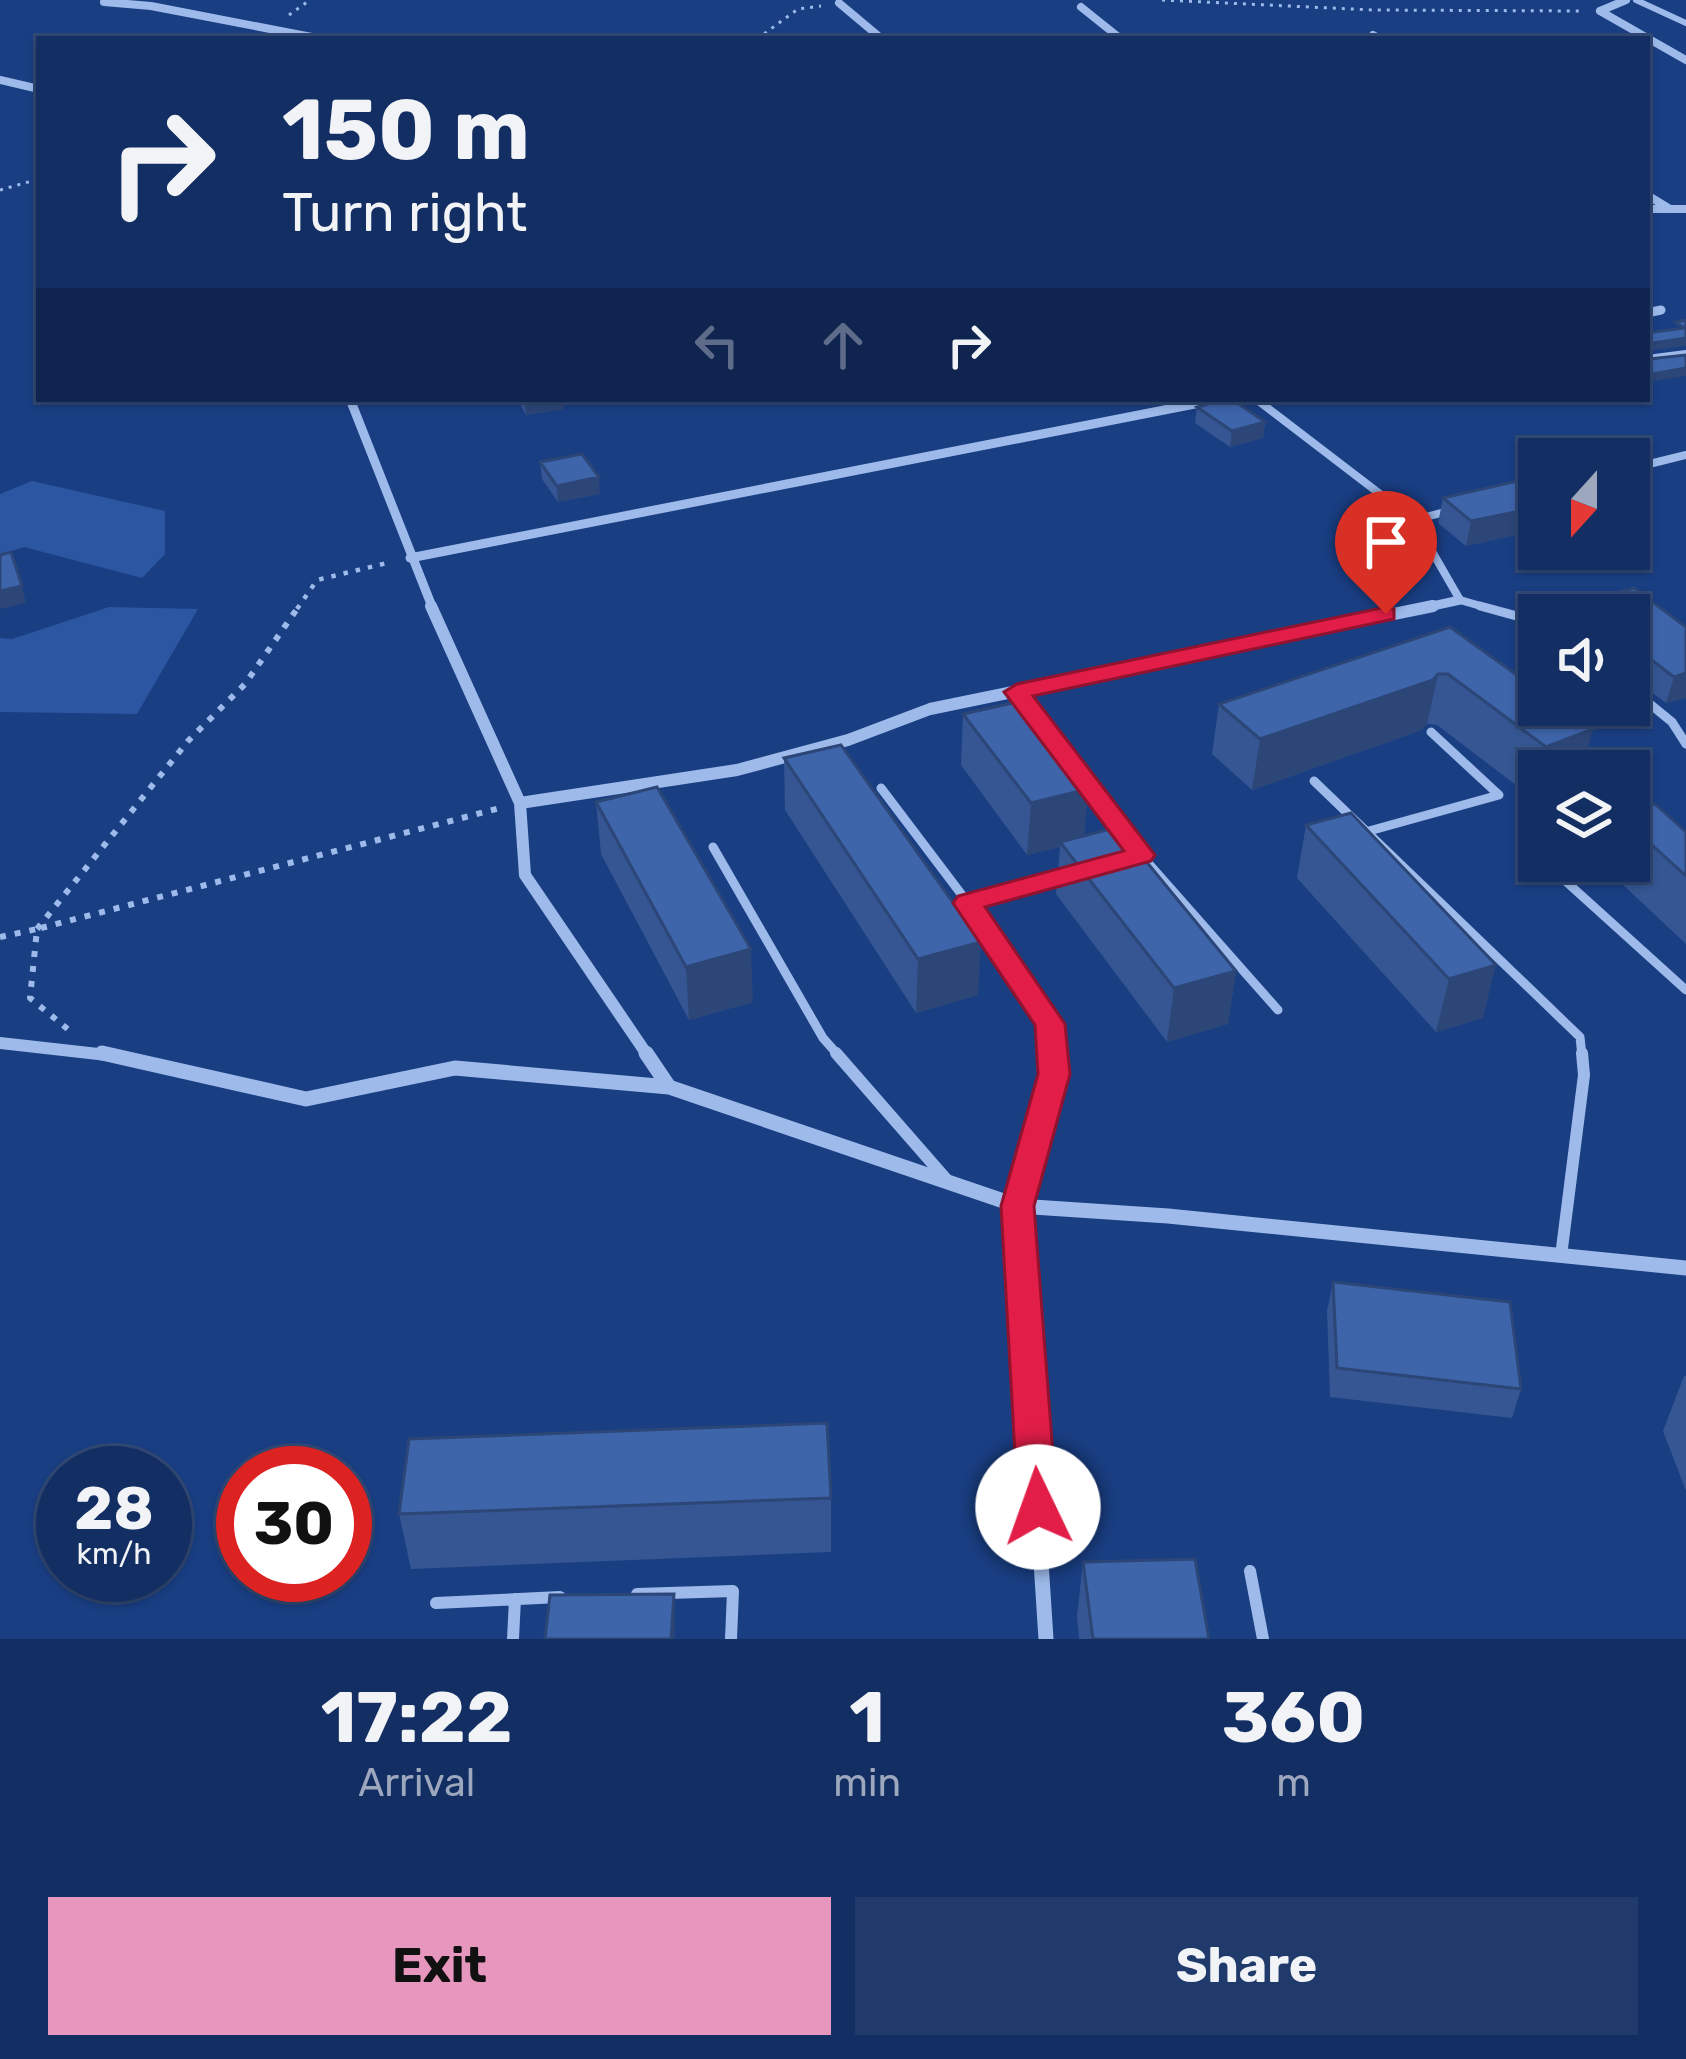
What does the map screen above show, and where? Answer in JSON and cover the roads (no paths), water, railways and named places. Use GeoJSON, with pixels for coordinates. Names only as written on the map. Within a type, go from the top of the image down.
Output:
{"type":"FeatureCollection","features":[{"type":"Feature","properties":{"kind":"street"},"geometry":{"type":"LineString","coordinates":[[1595,0],[1600,11],[1644,36]]}},
{"type":"Feature","properties":{"kind":"street"},"geometry":{"type":"LineString","coordinates":[[1600,11],[1626,0]]}},
{"type":"Feature","properties":{"kind":"street"},"geometry":{"type":"LineString","coordinates":[[104,2],[151,6],[306,36]]}},
{"type":"Feature","properties":{"kind":"street"},"geometry":{"type":"LineString","coordinates":[[839,3],[878,36]]}},
{"type":"Feature","properties":{"kind":"street"},"geometry":{"type":"LineString","coordinates":[[1081,7],[1117,36]]}},
{"type":"Feature","properties":{"kind":"street"},"geometry":{"type":"LineString","coordinates":[[1650,39],[1686,60]]}},
{"type":"Feature","properties":{"kind":"street"},"geometry":{"type":"LineString","coordinates":[[0,80],[36,87]]}},
{"type":"Feature","properties":{"kind":"street"},"geometry":{"type":"LineString","coordinates":[[1650,197],[1671,209]]}},
{"type":"Feature","properties":{"kind":"street"},"geometry":{"type":"LineString","coordinates":[[1650,209],[1686,209]]}},
{"type":"Feature","properties":{"kind":"street"},"geometry":{"type":"LineString","coordinates":[[1650,312],[1661,310]]}},
{"type":"Feature","properties":{"kind":"street"},"geometry":{"type":"LineString","coordinates":[[351,402],[410,558],[520,803],[525,874],[669,1088]]}},
{"type":"Feature","properties":{"kind":"street"},"geometry":{"type":"LineString","coordinates":[[410,558],[1205,402]]}},
{"type":"Feature","properties":{"kind":"street"},"geometry":{"type":"LineString","coordinates":[[520,803],[737,770],[848,740],[930,710],[1460,600]]}},
{"type":"Feature","properties":{"kind":"street"},"geometry":{"type":"LineString","coordinates":[[0,1042],[96,1052],[306,1100],[454,1068],[669,1088],[1018,1206],[1686,1268]]}},
{"type":"Feature","properties":{"kind":"street"},"geometry":{"type":"LineString","coordinates":[[1018,1206],[1046,1639]]}},
{"type":"Feature","properties":{"kind":"lane"},"geometry":{"type":"LineString","coordinates":[[1636,0],[1686,23]]}},
{"type":"Feature","properties":{"kind":"lane"},"geometry":{"type":"LineString","coordinates":[[1650,359],[1686,354]]}},
{"type":"Feature","properties":{"kind":"lane"},"geometry":{"type":"LineString","coordinates":[[1260,402],[1414,520],[1460,600],[1518,616]]}},
{"type":"Feature","properties":{"kind":"lane"},"geometry":{"type":"LineString","coordinates":[[1650,464],[1686,455]]}},
{"type":"Feature","properties":{"kind":"lane"},"geometry":{"type":"LineString","coordinates":[[1414,520],[1455,510]]}},
{"type":"Feature","properties":{"kind":"lane"},"geometry":{"type":"LineString","coordinates":[[1017,692],[1141,855],[1278,1010]]}},
{"type":"Feature","properties":{"kind":"lane"},"geometry":{"type":"LineString","coordinates":[[1650,704],[1672,722],[1686,744]]}},
{"type":"Feature","properties":{"kind":"lane"},"geometry":{"type":"LineString","coordinates":[[1672,722],[1686,725]]}},
{"type":"Feature","properties":{"kind":"lane"},"geometry":{"type":"LineString","coordinates":[[1369,832],[1499,795],[1431,732]]}},
{"type":"Feature","properties":{"kind":"lane"},"geometry":{"type":"LineString","coordinates":[[1314,781],[1580,1037],[1584,1075],[1561,1256]]}},
{"type":"Feature","properties":{"kind":"lane"},"geometry":{"type":"LineString","coordinates":[[881,788],[968,903],[1050,1024],[1054,1074],[1018,1206]]}},
{"type":"Feature","properties":{"kind":"lane"},"geometry":{"type":"LineString","coordinates":[[713,847],[823,1038],[950,1184]]}},
{"type":"Feature","properties":{"kind":"lane"},"geometry":{"type":"LineString","coordinates":[[1120,861],[1141,855]]}},
{"type":"Feature","properties":{"kind":"lane"},"geometry":{"type":"LineString","coordinates":[[968,903],[1076,873]]}},
{"type":"Feature","properties":{"kind":"lane"},"geometry":{"type":"LineString","coordinates":[[1567,882],[1686,990]]}},
{"type":"Feature","properties":{"kind":"lane"},"geometry":{"type":"LineString","coordinates":[[1250,1571],[1263,1639]]}},
{"type":"Feature","properties":{"kind":"lane"},"geometry":{"type":"LineString","coordinates":[[624,1595],[733,1591],[731,1639]]}},
{"type":"Feature","properties":{"kind":"lane"},"geometry":{"type":"LineString","coordinates":[[436,1603],[580,1597]]}},
{"type":"Feature","properties":{"kind":"lane"},"geometry":{"type":"LineString","coordinates":[[513,1639],[515,1599]]}}]}
